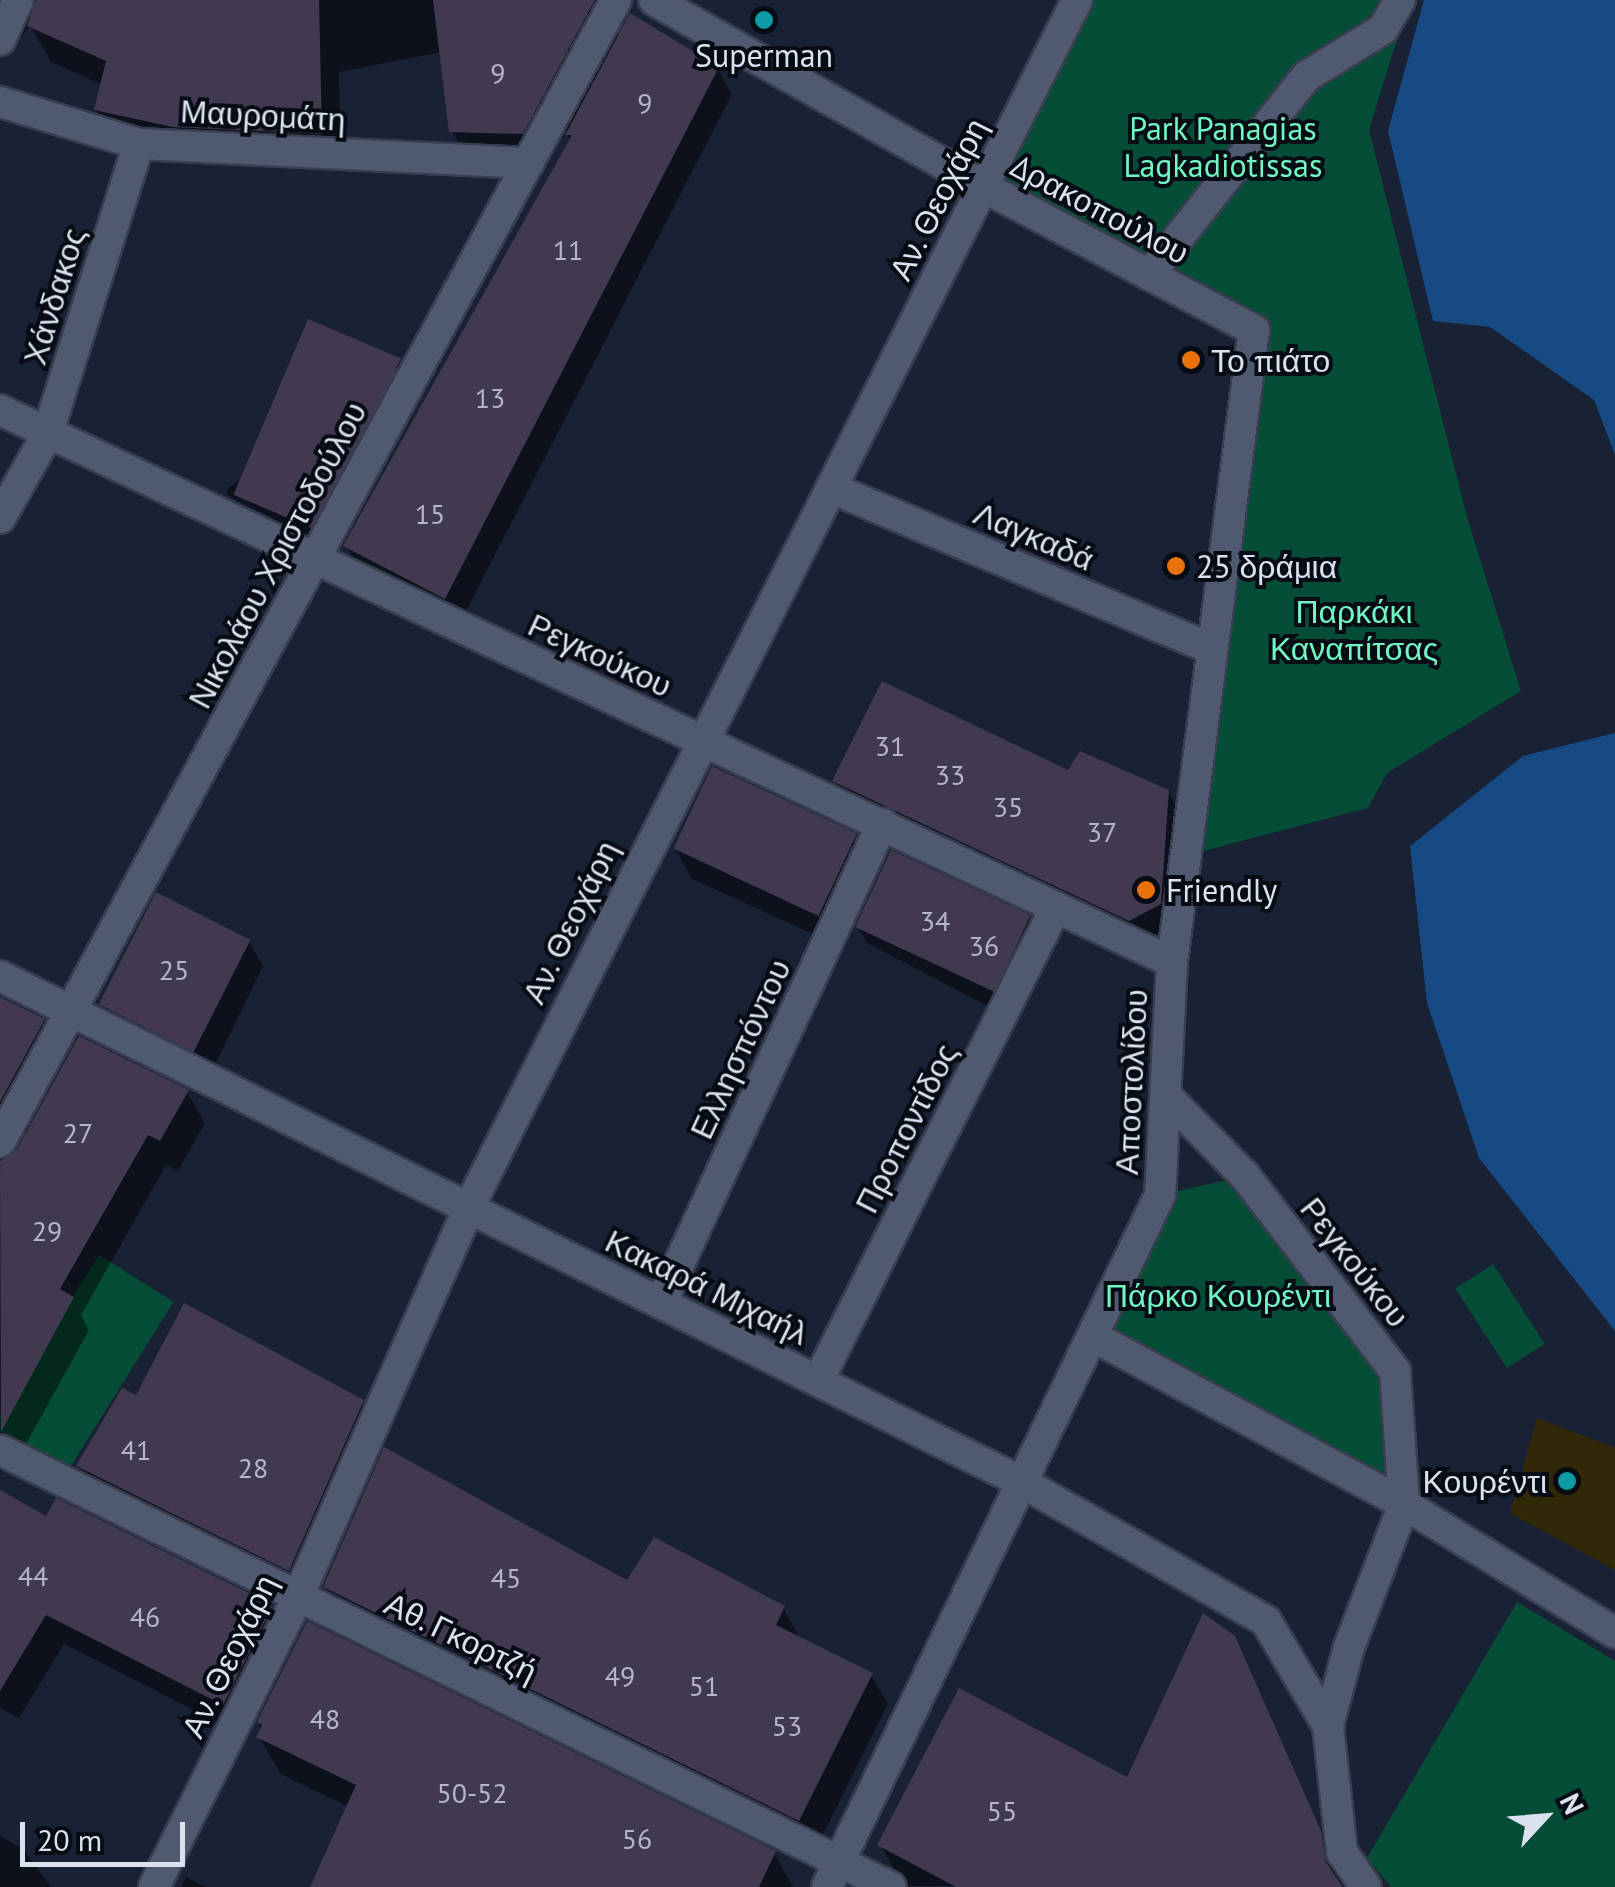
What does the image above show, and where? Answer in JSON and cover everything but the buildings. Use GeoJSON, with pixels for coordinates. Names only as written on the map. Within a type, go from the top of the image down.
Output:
{"type":"FeatureCollection","features":[{"type":"Feature","properties":{"kind":"street"},"geometry":{"type":"LineString","coordinates":[[0,40],[18,0]]}},
{"type":"Feature","properties":{"kind":"street","name":"Νικολάου Χριστοδούλου"},"geometry":{"type":"LineString","coordinates":[[0,1142],[616,0]]}},
{"type":"Feature","properties":{"kind":"street","name":"Δρακοπούλου"},"geometry":{"type":"LineString","coordinates":[[654,0],[984,187],[1254,330]]}},
{"type":"Feature","properties":{"kind":"street","name":"Αν. Θεοχάρη"},"geometry":{"type":"LineString","coordinates":[[154,1887],[298,1596],[469,1208],[699,739],[831,488],[1077,0]]}},
{"type":"Feature","properties":{"kind":"street"},"geometry":{"type":"LineString","coordinates":[[1149,274],[1307,76],[1383,29],[1400,0]]}},
{"type":"Feature","properties":{"kind":"street","name":"Μαυρομάτη"},"geometry":{"type":"LineString","coordinates":[[0,102],[139,144],[529,163]]}},
{"type":"Feature","properties":{"kind":"street","name":"Χάνδακος"},"geometry":{"type":"LineString","coordinates":[[0,518],[47,435],[139,144]]}},
{"type":"Feature","properties":{"kind":"street","name":"Αποστολίδου"},"geometry":{"type":"LineString","coordinates":[[834,1874],[1018,1480],[1096,1338],[1160,1195],[1169,1099],[1172,962],[1209,648],[1254,330]]}},
{"type":"Feature","properties":{"kind":"street","name":"Ρεγκούκου"},"geometry":{"type":"LineString","coordinates":[[0,410],[1172,962]]}},
{"type":"Feature","properties":{"kind":"street","name":"Λαγκαδά"},"geometry":{"type":"LineString","coordinates":[[831,488],[1209,648]]}},
{"type":"Feature","properties":{"kind":"street","name":"Ελλησπόντου"},"geometry":{"type":"LineString","coordinates":[[661,1303],[882,824]]}},
{"type":"Feature","properties":{"kind":"street","name":"Προποντίδος"},"geometry":{"type":"LineString","coordinates":[[818,1381],[1056,907]]}},
{"type":"Feature","properties":{"kind":"street","name":"Κακαρά Μιχαήλ"},"geometry":{"type":"LineString","coordinates":[[0,976],[1018,1480],[1266,1621],[1328,1726]]}},
{"type":"Feature","properties":{"kind":"street","name":"Ρεγκούκου"},"geometry":{"type":"LineString","coordinates":[[1169,1099],[1245,1176],[1395,1371],[1404,1504]]}},
{"type":"Feature","properties":{"kind":"street"},"geometry":{"type":"LineString","coordinates":[[1096,1338],[1404,1504],[1615,1633]]}},
{"type":"Feature","properties":{"kind":"street","name":"Αθ. Γκορτζή"},"geometry":{"type":"LineString","coordinates":[[0,1450],[298,1596],[834,1874],[890,1887]]}},
{"type":"Feature","properties":{"kind":"street"},"geometry":{"type":"LineString","coordinates":[[1366,1887],[1342,1852],[1328,1726],[1349,1647],[1404,1504]]}},
{"type":"Feature","properties":{"kind":"green space","name":"Park Panagias Lagkadiotissas"},"geometry":{"type":"Polygon","coordinates":[[[1077,0],[1409,0],[1369,130],[1467,517],[1521,691],[1387,773],[1368,808],[1184,856],[1254,330],[984,187],[1077,0]]]}},
{"type":"Feature","properties":{"kind":"green space","name":"Πάρκο Κουρέντι"},"geometry":{"type":"Polygon","coordinates":[[[1245,1176],[1395,1371],[1404,1504],[1096,1338],[1160,1195],[1245,1176]]]}},
{"type":"Feature","properties":{"kind":"green space"},"geometry":{"type":"Polygon","coordinates":[[[99,1255],[174,1302],[67,1473],[0,1431],[0,1413],[99,1255]]]}},
{"type":"Feature","properties":{"kind":"green space"},"geometry":{"type":"Polygon","coordinates":[[[1493,1264],[1545,1344],[1507,1368],[1455,1289],[1493,1264]]]}},
{"type":"Feature","properties":{"kind":"green space"},"geometry":{"type":"Polygon","coordinates":[[[1517,1602],[1615,1661],[1615,1887],[1391,1887],[1367,1858],[1517,1602]]]}},
{"type":"Feature","properties":{"kind":"sand","name":"Κουρέντι"},"geometry":{"type":"Polygon","coordinates":[[[1537,1418],[1615,1448],[1615,1570],[1510,1513],[1537,1418]]]}},
{"type":"Feature","properties":{"kind":"water"},"geometry":{"type":"Polygon","coordinates":[[[1424,0],[1615,0],[1615,455],[1594,400],[1490,327],[1433,321],[1388,131],[1424,0]]]}},
{"type":"Feature","properties":{"kind":"water"},"geometry":{"type":"Polygon","coordinates":[[[1615,733],[1615,1331],[1479,1158],[1427,1003],[1410,846],[1523,756],[1615,733]]]}},
{"type":"Feature","properties":{"kind":"place","name":"Superman"},"geometry":{"type":"Point","coordinates":[764,20]}},
{"type":"Feature","properties":{"kind":"place","name":"Το πιάτο"},"geometry":{"type":"Point","coordinates":[1191,360]}},
{"type":"Feature","properties":{"kind":"place","name":"25 δράμια"},"geometry":{"type":"Point","coordinates":[1176,566]}},
{"type":"Feature","properties":{"kind":"place","name":"Friendly"},"geometry":{"type":"Point","coordinates":[1146,890]}},
{"type":"Feature","properties":{"kind":"place","name":"Κουρέντι"},"geometry":{"type":"Point","coordinates":[1567,1481]}},
{"type":"Feature","properties":{"kind":"park label","name":"Παρκάκι Καναπίτσας"},"geometry":{"type":"Point","coordinates":[1354,630]}}]}
